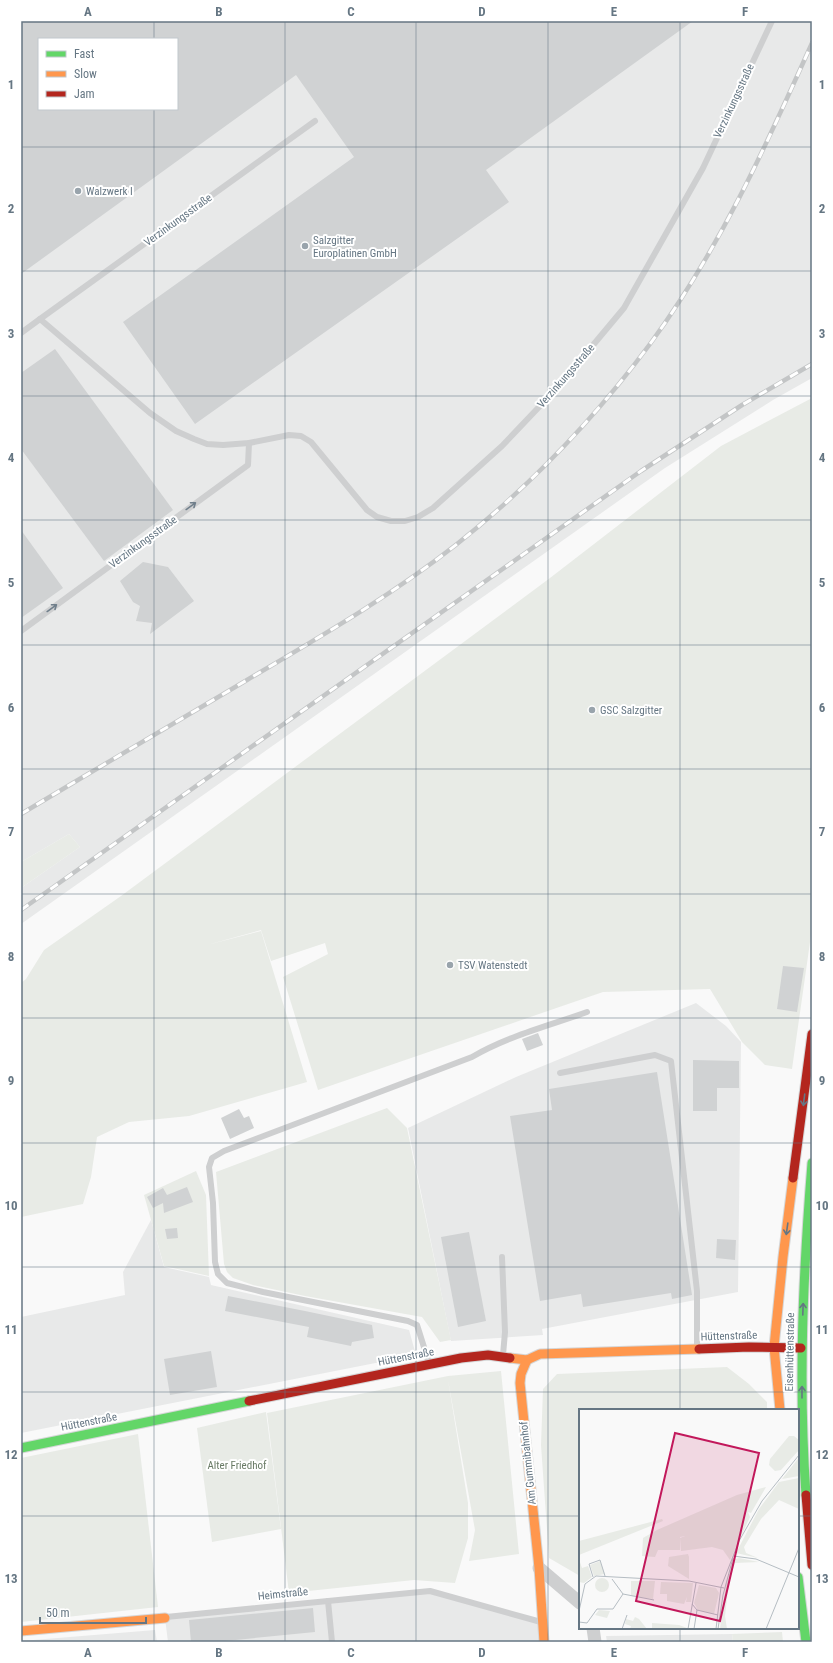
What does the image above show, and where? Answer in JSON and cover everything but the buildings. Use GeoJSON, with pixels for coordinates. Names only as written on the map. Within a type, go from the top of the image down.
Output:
{"type":"FeatureCollection","features":[{"type":"Feature","properties":{"kind":"street","name":"Eisenhüttenstraße"},"geometry":{"type":"LineString","coordinates":[[780,1409],[774,1347],[783,1258],[812,1034]]}},
{"type":"Feature","properties":{"kind":"street","name":"Eisenhüttenstraße"},"geometry":{"type":"LineString","coordinates":[[812,1163],[801,1348],[805,1493],[812,1565]]}},
{"type":"Feature","properties":{"kind":"street","name":"Hüttenstraße"},"geometry":{"type":"LineString","coordinates":[[21,1448],[430,1365],[488,1355],[527,1360],[540,1354],[774,1347],[801,1348]]}},
{"type":"Feature","properties":{"kind":"street","name":"Am Gummibahnhof"},"geometry":{"type":"LineString","coordinates":[[527,1360],[521,1374],[520,1383],[539,1568],[544,1642]]}},
{"type":"Feature","properties":{"kind":"street"},"geometry":{"type":"LineString","coordinates":[[539,1568],[579,1602]]}},
{"type":"Feature","properties":{"kind":"street"},"geometry":{"type":"LineString","coordinates":[[799,1583],[804,1614],[806,1642]]}},
{"type":"Feature","properties":{"kind":"street","name":"Heimstraße"},"geometry":{"type":"LineString","coordinates":[[21,1631],[165,1618]]}},
{"type":"Feature","properties":{"kind":"street"},"geometry":{"type":"LineString","coordinates":[[593,1629],[595,1642]]}},
{"type":"Feature","properties":{"kind":"lane","name":"Verzinkungsstraße"},"geometry":{"type":"LineString","coordinates":[[40,319],[150,413],[176,431],[207,444],[223,445],[249,443],[290,435],[301,436],[311,442],[366,510],[377,518],[392,521],[405,521],[418,517],[433,508],[502,446],[558,387],[624,308],[703,168],[772,21]]}},
{"type":"Feature","properties":{"kind":"lane","name":"Verzinkungsstraße"},"geometry":{"type":"LineString","coordinates":[[21,333],[316,121]]}},
{"type":"Feature","properties":{"kind":"lane","name":"Verzinkungsstraße"},"geometry":{"type":"LineString","coordinates":[[21,631],[248,464],[249,443]]}},
{"type":"Feature","properties":{"kind":"lane"},"geometry":{"type":"LineString","coordinates":[[430,1365],[417,1325],[408,1321],[263,1292],[227,1283],[221,1278],[215,1262],[213,1202],[209,1167],[212,1158],[224,1151],[472,1057],[492,1045],[516,1035],[587,1012]]}},
{"type":"Feature","properties":{"kind":"lane"},"geometry":{"type":"LineString","coordinates":[[560,1073],[655,1055],[671,1062],[698,1291],[697,1349]]}},
{"type":"Feature","properties":{"kind":"lane"},"geometry":{"type":"LineString","coordinates":[[502,1257],[505,1332],[503,1357]]}},
{"type":"Feature","properties":{"kind":"lane","name":"Heimstraße"},"geometry":{"type":"LineString","coordinates":[[165,1618],[430,1591],[543,1623]]}},
{"type":"Feature","properties":{"kind":"lane"},"geometry":{"type":"LineString","coordinates":[[328,1601],[332,1642]]}},
{"type":"Feature","properties":{"kind":"shaded area"},"geometry":{"type":"Polygon","coordinates":[[[21,21],[812,21],[812,378],[773,400],[665,468],[21,924],[21,888],[80,847],[69,834],[21,862],[21,21]]]}},
{"type":"Feature","properties":{"kind":"shaded area"},"geometry":{"type":"Polygon","coordinates":[[[696,1003],[726,1026],[741,1042],[738,1292],[542,1329],[543,1335],[451,1341],[408,1128],[516,1077],[696,1003]]]}},
{"type":"Feature","properties":{"kind":"shaded area"},"geometry":{"type":"Polygon","coordinates":[[[151,1220],[164,1267],[209,1277],[211,1285],[409,1330],[416,1355],[21,1433],[21,1317],[125,1295],[123,1272],[151,1220]]]}},
{"type":"Feature","properties":{"kind":"shaded area"},"geometry":{"type":"Polygon","coordinates":[[[430,1591],[543,1623],[544,1642],[168,1642],[165,1618],[430,1591]]]}},
{"type":"Feature","properties":{"kind":"shaded area"},"geometry":{"type":"Polygon","coordinates":[[[155,1630],[157,1642],[21,1642],[21,1641],[155,1630]]]}},
{"type":"Feature","properties":{"kind":"shaded area"},"geometry":{"type":"Polygon","coordinates":[[[732,1634],[733,1642],[607,1642],[606,1636],[732,1634]]]}},
{"type":"Feature","properties":{"kind":"green space","name":"GSC Salzgitter"},"geometry":{"type":"Polygon","coordinates":[[[812,398],[812,928],[792,1069],[765,1065],[742,1042],[710,989],[603,992],[318,1090],[283,977],[328,954],[325,943],[271,961],[261,930],[207,945],[261,931],[307,1082],[189,1116],[129,1122],[97,1137],[91,1177],[83,1204],[21,1217],[21,983],[26,979],[44,950],[121,896],[550,578],[721,446],[812,398]]]}},
{"type":"Feature","properties":{"kind":"green space"},"geometry":{"type":"Polygon","coordinates":[[[69,834],[80,847],[21,888],[21,862],[69,834]]]}},
{"type":"Feature","properties":{"kind":"green space"},"geometry":{"type":"Polygon","coordinates":[[[387,1108],[407,1128],[451,1340],[440,1342],[422,1317],[253,1285],[233,1278],[227,1272],[224,1264],[216,1172],[387,1108]]]}},
{"type":"Feature","properties":{"kind":"green space"},"geometry":{"type":"Polygon","coordinates":[[[196,1171],[206,1195],[209,1276],[164,1266],[144,1195],[196,1171]]]}},
{"type":"Feature","properties":{"kind":"green space"},"geometry":{"type":"Polygon","coordinates":[[[727,1367],[749,1384],[767,1402],[767,1409],[579,1409],[579,1575],[549,1558],[541,1445],[543,1389],[557,1374],[727,1367]]]}},
{"type":"Feature","properties":{"kind":"green space"},"geometry":{"type":"Polygon","coordinates":[[[501,1371],[519,1554],[469,1561],[475,1530],[448,1380],[468,1503],[468,1538],[455,1583],[414,1580],[289,1593],[267,1413],[448,1376],[501,1371]]]}},
{"type":"Feature","properties":{"kind":"green space","name":"Alter Friedhof"},"geometry":{"type":"Polygon","coordinates":[[[266,1412],[281,1529],[212,1542],[197,1428],[266,1412]]]}},
{"type":"Feature","properties":{"kind":"green space"},"geometry":{"type":"Polygon","coordinates":[[[138,1434],[158,1607],[21,1622],[21,1458],[138,1434]]]}},
{"type":"Feature","properties":{"kind":"green space"},"geometry":{"type":"Polygon","coordinates":[[[782,1632],[783,1642],[733,1642],[732,1634],[782,1632]]]}},
{"type":"Feature","properties":{"kind":"railway"},"geometry":{"type":"LineString","coordinates":[[21,814],[354,616],[380,599],[457,544],[536,475],[584,425],[607,398],[650,344],[675,308],[698,272],[739,198],[777,121],[812,43]]}},
{"type":"Feature","properties":{"kind":"railway"},"geometry":{"type":"LineString","coordinates":[[21,910],[641,471],[742,405],[812,364]]}},
{"type":"Feature","properties":{"kind":"traffic: fast"},"geometry":{"type":"LineString","coordinates":[[806,1495],[802,1411],[802,1370],[804,1287],[812,1163]]}},
{"type":"Feature","properties":{"kind":"traffic: fast"},"geometry":{"type":"LineString","coordinates":[[21,1448],[249,1401]]}},
{"type":"Feature","properties":{"kind":"traffic: fast"},"geometry":{"type":"LineString","coordinates":[[799,1585],[806,1642]]}},
{"type":"Feature","properties":{"kind":"traffic: slow"},"geometry":{"type":"LineString","coordinates":[[780,1409],[774,1347],[793,1178]]}},
{"type":"Feature","properties":{"kind":"traffic: slow"},"geometry":{"type":"LineString","coordinates":[[510,1358],[527,1360],[540,1354],[699,1349]]}},
{"type":"Feature","properties":{"kind":"traffic: slow"},"geometry":{"type":"LineString","coordinates":[[527,1360],[521,1374],[520,1383],[539,1568],[544,1642]]}},
{"type":"Feature","properties":{"kind":"traffic: slow"},"geometry":{"type":"LineString","coordinates":[[21,1631],[165,1618]]}},
{"type":"Feature","properties":{"kind":"traffic: jam"},"geometry":{"type":"LineString","coordinates":[[793,1178],[812,1034]]}},
{"type":"Feature","properties":{"kind":"traffic: jam"},"geometry":{"type":"LineString","coordinates":[[699,1349],[749,1347],[801,1348]]}},
{"type":"Feature","properties":{"kind":"traffic: jam"},"geometry":{"type":"LineString","coordinates":[[249,1401],[461,1358],[488,1355],[510,1358]]}},
{"type":"Feature","properties":{"kind":"traffic: jam"},"geometry":{"type":"LineString","coordinates":[[806,1495],[812,1565]]}},
{"type":"Feature","properties":{"kind":"place","name":"Walzwerk I"},"geometry":{"type":"Point","coordinates":[78,191]}},
{"type":"Feature","properties":{"kind":"place","name":"Salzgitter Europlatinen GmbH"},"geometry":{"type":"Point","coordinates":[305,246]}},
{"type":"Feature","properties":{"kind":"place","name":"GSC Salzgitter"},"geometry":{"type":"Point","coordinates":[592,710]}},
{"type":"Feature","properties":{"kind":"place","name":"TSV Watenstedt"},"geometry":{"type":"Point","coordinates":[450,965]}}]}
